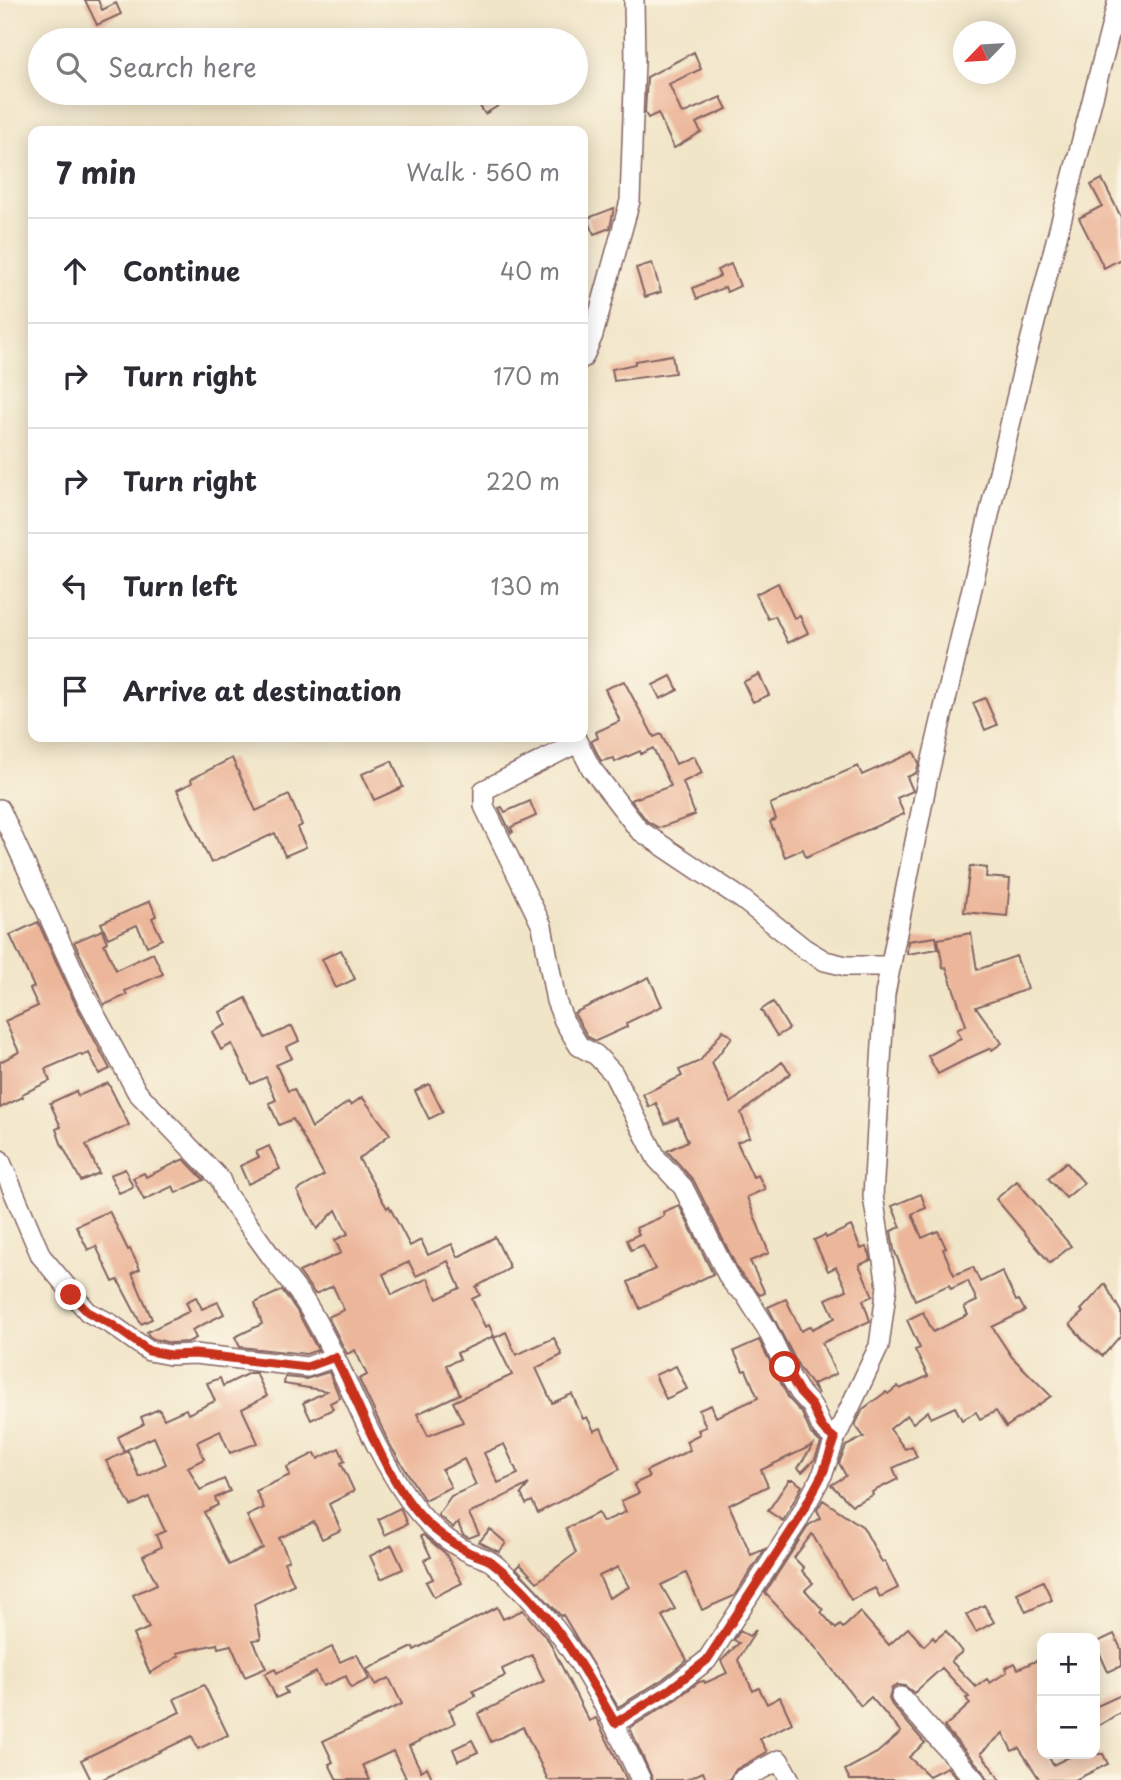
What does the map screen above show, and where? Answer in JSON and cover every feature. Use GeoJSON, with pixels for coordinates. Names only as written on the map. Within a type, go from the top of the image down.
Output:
{"type":"FeatureCollection","features":[{"type":"Feature","properties":{"kind":"street"},"geometry":{"type":"LineString","coordinates":[[588,346],[630,201],[635,0]]}},
{"type":"Feature","properties":{"kind":"street"},"geometry":{"type":"LineString","coordinates":[[615,1723],[670,1689],[707,1660],[797,1522],[823,1473],[835,1439],[879,1346],[887,1286],[873,1196],[885,993],[930,767],[1021,378],[1118,0]]}},
{"type":"Feature","properties":{"kind":"street"},"geometry":{"type":"LineString","coordinates":[[572,742],[484,790],[484,806],[542,926],[556,1002],[579,1046],[596,1055],[613,1073],[657,1159],[683,1187],[729,1278],[745,1294],[767,1329],[788,1373],[812,1406],[822,1428],[835,1439]]}},
{"type":"Feature","properties":{"kind":"street"},"geometry":{"type":"LineString","coordinates":[[577,742],[591,768],[639,830],[742,899],[805,949],[825,961],[891,967]]}},
{"type":"Feature","properties":{"kind":"street"},"geometry":{"type":"LineString","coordinates":[[0,808],[85,996],[137,1092],[220,1179],[226,1194],[307,1304],[376,1445],[424,1521],[469,1552],[491,1561],[527,1594],[570,1646],[615,1723],[641,1780]]}},
{"type":"Feature","properties":{"kind":"street"},"geometry":{"type":"LineString","coordinates":[[0,1160],[41,1256],[88,1312],[111,1324],[149,1351],[307,1367],[335,1357]]}},
{"type":"Feature","properties":{"kind":"street"},"geometry":{"type":"LineString","coordinates":[[901,1697],[975,1780]]}},
{"type":"Feature","properties":{"kind":"street"},"geometry":{"type":"LineString","coordinates":[[741,1780],[779,1760],[790,1780]]}},
{"type":"Feature","properties":{"kind":"building"},"geometry":{"type":"Polygon","coordinates":[[[85,0],[98,0],[102,10],[116,3],[121,14],[97,25],[85,0]]]}},
{"type":"Feature","properties":{"kind":"building"},"geometry":{"type":"Polygon","coordinates":[[[694,52],[701,69],[669,84],[682,114],[721,97],[727,109],[696,123],[701,132],[674,148],[658,113],[648,118],[645,113],[647,77],[694,52]]]}},
{"type":"Feature","properties":{"kind":"building"},"geometry":{"type":"Polygon","coordinates":[[[479,105],[500,105],[485,114],[479,105]]]}},
{"type":"Feature","properties":{"kind":"building"},"geometry":{"type":"Polygon","coordinates":[[[1102,179],[1121,217],[1121,259],[1104,268],[1079,218],[1102,206],[1091,185],[1102,179]]]}},
{"type":"Feature","properties":{"kind":"building"},"geometry":{"type":"Polygon","coordinates":[[[614,208],[610,228],[594,234],[588,218],[614,208]]]}},
{"type":"Feature","properties":{"kind":"building"},"geometry":{"type":"Polygon","coordinates":[[[652,263],[661,292],[645,297],[636,268],[652,263]]]}},
{"type":"Feature","properties":{"kind":"building"},"geometry":{"type":"Polygon","coordinates":[[[731,264],[740,286],[727,292],[725,287],[697,299],[693,288],[720,276],[717,270],[731,264]]]}},
{"type":"Feature","properties":{"kind":"building"},"geometry":{"type":"Polygon","coordinates":[[[672,355],[675,373],[614,381],[612,369],[635,364],[635,361],[672,355]]]}},
{"type":"Feature","properties":{"kind":"building"},"geometry":{"type":"Polygon","coordinates":[[[778,583],[794,618],[800,616],[808,633],[788,643],[775,616],[768,619],[756,594],[778,583]]]}},
{"type":"Feature","properties":{"kind":"building"},"geometry":{"type":"Polygon","coordinates":[[[759,674],[769,695],[753,702],[743,682],[759,674]]]}},
{"type":"Feature","properties":{"kind":"building"},"geometry":{"type":"Polygon","coordinates":[[[671,676],[678,690],[660,699],[653,685],[671,676]]]}},
{"type":"Feature","properties":{"kind":"building"},"geometry":{"type":"Polygon","coordinates":[[[624,681],[654,737],[661,734],[676,764],[694,756],[702,773],[683,782],[695,815],[659,828],[647,821],[631,800],[671,786],[653,748],[615,762],[614,758],[601,761],[591,741],[598,738],[596,732],[620,721],[605,689],[624,681]]]}},
{"type":"Feature","properties":{"kind":"building"},"geometry":{"type":"Polygon","coordinates":[[[985,698],[997,725],[985,730],[973,703],[985,698]]]}},
{"type":"Feature","properties":{"kind":"building"},"geometry":{"type":"Polygon","coordinates":[[[914,752],[919,763],[916,773],[907,777],[913,791],[897,798],[904,814],[806,857],[803,849],[785,857],[770,822],[776,819],[770,804],[858,766],[862,775],[914,752]]]}},
{"type":"Feature","properties":{"kind":"building"},"geometry":{"type":"Polygon","coordinates":[[[232,758],[256,811],[289,795],[302,825],[297,828],[306,847],[285,856],[275,833],[211,863],[177,790],[192,783],[191,779],[232,758]]]}},
{"type":"Feature","properties":{"kind":"building"},"geometry":{"type":"Polygon","coordinates":[[[392,761],[403,787],[374,800],[362,774],[392,761]]]}},
{"type":"Feature","properties":{"kind":"building"},"geometry":{"type":"Polygon","coordinates":[[[530,801],[536,816],[511,827],[511,833],[499,808],[502,807],[505,812],[530,801]]]}},
{"type":"Feature","properties":{"kind":"building"},"geometry":{"type":"Polygon","coordinates":[[[970,866],[987,868],[986,877],[1010,879],[1007,916],[964,912],[970,866]]]}},
{"type":"Feature","properties":{"kind":"building"},"geometry":{"type":"Polygon","coordinates":[[[150,901],[156,916],[152,918],[162,939],[147,946],[137,925],[108,938],[101,923],[150,901]]]}},
{"type":"Feature","properties":{"kind":"building"},"geometry":{"type":"Polygon","coordinates":[[[38,922],[74,1001],[110,1069],[99,1074],[89,1053],[82,1056],[80,1054],[45,1069],[50,1081],[0,1108],[0,1062],[19,1052],[5,1021],[38,1006],[30,989],[34,987],[10,935],[38,922]]]}},
{"type":"Feature","properties":{"kind":"building"},"geometry":{"type":"Polygon","coordinates":[[[102,930],[107,942],[104,944],[116,970],[153,953],[163,974],[125,991],[127,995],[104,1005],[74,942],[102,930]]]}},
{"type":"Feature","properties":{"kind":"building"},"geometry":{"type":"Polygon","coordinates":[[[971,933],[977,970],[1016,956],[1028,989],[976,1007],[1002,1043],[938,1074],[928,1056],[961,1038],[957,1030],[966,1025],[946,967],[943,968],[938,939],[971,933]]]}},
{"type":"Feature","properties":{"kind":"building"},"geometry":{"type":"Polygon","coordinates":[[[936,937],[938,949],[907,954],[908,941],[936,937]]]}},
{"type":"Feature","properties":{"kind":"building"},"geometry":{"type":"Polygon","coordinates":[[[341,950],[355,979],[336,988],[322,959],[341,950]]]}},
{"type":"Feature","properties":{"kind":"building"},"geometry":{"type":"Polygon","coordinates":[[[649,977],[662,1006],[626,1023],[627,1027],[596,1041],[588,1037],[574,1013],[649,977]]]}},
{"type":"Feature","properties":{"kind":"building"},"geometry":{"type":"Polygon","coordinates":[[[246,998],[265,1038],[292,1026],[299,1041],[286,1047],[292,1058],[276,1065],[288,1091],[294,1089],[312,1128],[348,1102],[351,1105],[362,1097],[390,1134],[359,1159],[387,1208],[389,1206],[410,1246],[421,1240],[428,1255],[452,1244],[458,1257],[495,1237],[510,1268],[476,1287],[480,1295],[472,1299],[485,1327],[489,1325],[494,1336],[457,1353],[460,1359],[446,1365],[460,1394],[417,1414],[428,1436],[463,1422],[453,1402],[512,1375],[494,1338],[506,1332],[516,1355],[554,1338],[562,1355],[536,1368],[552,1403],[572,1394],[583,1419],[587,1417],[594,1431],[601,1428],[620,1469],[538,1513],[532,1501],[526,1504],[521,1494],[529,1484],[469,1514],[479,1534],[469,1538],[463,1535],[458,1523],[453,1528],[438,1515],[451,1496],[476,1485],[464,1459],[442,1470],[451,1487],[424,1500],[390,1445],[359,1379],[367,1375],[355,1350],[347,1354],[328,1317],[344,1310],[333,1286],[315,1294],[299,1272],[341,1253],[335,1240],[348,1234],[336,1210],[317,1229],[297,1191],[324,1175],[293,1119],[279,1125],[269,1103],[276,1100],[266,1077],[251,1084],[232,1044],[221,1050],[212,1032],[226,1025],[220,1012],[246,998]],[[448,1261],[416,1276],[409,1262],[383,1274],[392,1295],[428,1278],[437,1299],[460,1288],[448,1261]],[[504,1444],[484,1453],[498,1483],[518,1474],[504,1444]]]}},
{"type":"Feature","properties":{"kind":"building"},"geometry":{"type":"Polygon","coordinates":[[[773,1002],[789,1029],[777,1036],[761,1010],[773,1002]]]}},
{"type":"Feature","properties":{"kind":"building"},"geometry":{"type":"Polygon","coordinates":[[[723,1030],[732,1037],[712,1063],[731,1103],[782,1062],[791,1073],[741,1113],[750,1137],[737,1142],[753,1177],[758,1175],[765,1189],[747,1197],[769,1253],[750,1261],[765,1293],[760,1295],[739,1272],[694,1181],[667,1151],[688,1141],[678,1118],[665,1124],[656,1103],[649,1107],[643,1094],[682,1076],[679,1070],[700,1061],[723,1030]]]}},
{"type":"Feature","properties":{"kind":"building"},"geometry":{"type":"Polygon","coordinates":[[[108,1083],[129,1125],[86,1145],[99,1173],[81,1181],[61,1143],[56,1129],[61,1127],[50,1103],[76,1091],[78,1096],[108,1083]]]}},
{"type":"Feature","properties":{"kind":"building"},"geometry":{"type":"Polygon","coordinates":[[[429,1084],[443,1112],[429,1119],[415,1091],[429,1084]]]}},
{"type":"Feature","properties":{"kind":"building"},"geometry":{"type":"Polygon","coordinates":[[[269,1146],[280,1169],[248,1184],[240,1166],[259,1157],[256,1152],[269,1146]]]}},
{"type":"Feature","properties":{"kind":"building"},"geometry":{"type":"Polygon","coordinates":[[[184,1159],[204,1180],[176,1193],[173,1186],[144,1200],[133,1178],[144,1173],[146,1177],[184,1159]]]}},
{"type":"Feature","properties":{"kind":"building"},"geometry":{"type":"Polygon","coordinates":[[[1066,1162],[1084,1183],[1066,1198],[1048,1178],[1066,1162]]]}},
{"type":"Feature","properties":{"kind":"building"},"geometry":{"type":"Polygon","coordinates":[[[125,1169],[133,1187],[119,1193],[110,1175],[125,1169]]]}},
{"type":"Feature","properties":{"kind":"building"},"geometry":{"type":"Polygon","coordinates":[[[1017,1181],[1071,1246],[1050,1263],[996,1199],[1017,1181]]]}},
{"type":"Feature","properties":{"kind":"building"},"geometry":{"type":"Polygon","coordinates":[[[921,1194],[926,1208],[912,1214],[922,1238],[938,1231],[954,1275],[973,1267],[980,1282],[1002,1271],[1016,1301],[1019,1300],[1025,1311],[992,1327],[1012,1357],[1051,1396],[1006,1427],[996,1411],[980,1419],[976,1412],[962,1420],[955,1407],[931,1418],[928,1411],[913,1423],[907,1415],[890,1429],[905,1449],[912,1446],[917,1457],[893,1468],[898,1479],[852,1505],[831,1485],[846,1476],[839,1463],[846,1446],[864,1437],[855,1425],[863,1409],[886,1392],[888,1394],[898,1386],[900,1389],[928,1376],[915,1350],[920,1348],[907,1320],[923,1312],[933,1332],[968,1315],[964,1307],[977,1301],[968,1281],[951,1289],[949,1285],[915,1300],[894,1250],[891,1231],[901,1227],[892,1206],[921,1194]]]}},
{"type":"Feature","properties":{"kind":"building"},"geometry":{"type":"Polygon","coordinates":[[[679,1205],[713,1274],[640,1309],[628,1282],[655,1269],[643,1245],[631,1250],[627,1240],[639,1234],[636,1228],[664,1216],[663,1212],[679,1205]]]}},
{"type":"Feature","properties":{"kind":"building"},"geometry":{"type":"Polygon","coordinates":[[[109,1211],[140,1269],[132,1273],[152,1319],[141,1324],[118,1280],[113,1282],[96,1246],[88,1250],[76,1226],[109,1211]]]}},
{"type":"Feature","properties":{"kind":"building"},"geometry":{"type":"Polygon","coordinates":[[[851,1226],[861,1249],[866,1247],[870,1254],[871,1260],[859,1265],[873,1296],[863,1300],[870,1321],[822,1343],[836,1374],[813,1384],[818,1394],[799,1367],[768,1307],[786,1299],[801,1331],[835,1318],[826,1299],[847,1290],[836,1267],[828,1271],[814,1240],[825,1235],[826,1238],[851,1226]]]}},
{"type":"Feature","properties":{"kind":"building"},"geometry":{"type":"Polygon","coordinates":[[[1105,1284],[1121,1312],[1121,1335],[1103,1356],[1085,1342],[1070,1324],[1105,1284]]]}},
{"type":"Feature","properties":{"kind":"building"},"geometry":{"type":"Polygon","coordinates":[[[282,1290],[318,1350],[306,1354],[240,1347],[235,1337],[262,1324],[255,1303],[282,1290]]]}},
{"type":"Feature","properties":{"kind":"building"},"geometry":{"type":"Polygon","coordinates":[[[196,1297],[202,1309],[218,1302],[224,1314],[192,1330],[196,1338],[188,1342],[171,1343],[149,1336],[147,1332],[190,1311],[186,1302],[196,1297]]]}},
{"type":"Feature","properties":{"kind":"building"},"geometry":{"type":"Polygon","coordinates":[[[759,1340],[789,1399],[802,1413],[811,1434],[821,1443],[815,1459],[802,1472],[798,1468],[813,1445],[761,1470],[768,1486],[729,1505],[751,1555],[765,1549],[734,1596],[702,1610],[686,1573],[661,1585],[675,1609],[662,1616],[687,1660],[663,1679],[618,1707],[563,1615],[561,1616],[516,1568],[520,1564],[537,1582],[576,1553],[566,1528],[598,1513],[603,1522],[626,1512],[621,1501],[639,1493],[634,1484],[649,1477],[646,1471],[690,1450],[686,1441],[700,1434],[698,1430],[706,1427],[699,1410],[711,1405],[716,1417],[758,1398],[734,1351],[759,1340]],[[618,1567],[599,1576],[609,1598],[629,1587],[618,1567]]]}},
{"type":"Feature","properties":{"kind":"building"},"geometry":{"type":"Polygon","coordinates":[[[676,1366],[687,1389],[666,1399],[655,1375],[676,1366]]]}},
{"type":"Feature","properties":{"kind":"building"},"geometry":{"type":"Polygon","coordinates":[[[329,1372],[340,1398],[330,1403],[333,1409],[311,1420],[303,1403],[327,1391],[284,1384],[285,1377],[306,1379],[329,1372]]]}},
{"type":"Feature","properties":{"kind":"building"},"geometry":{"type":"Polygon","coordinates":[[[249,1373],[256,1373],[267,1396],[242,1409],[258,1443],[230,1453],[220,1431],[197,1442],[204,1459],[188,1467],[200,1490],[224,1479],[230,1491],[215,1498],[218,1505],[204,1512],[229,1565],[263,1548],[247,1516],[264,1508],[256,1491],[290,1475],[287,1467],[315,1453],[318,1459],[339,1448],[345,1461],[341,1463],[354,1491],[329,1504],[341,1530],[322,1539],[314,1522],[279,1538],[289,1560],[284,1562],[294,1584],[254,1604],[261,1639],[253,1640],[266,1668],[245,1677],[231,1645],[218,1648],[217,1644],[177,1653],[179,1656],[150,1673],[133,1635],[149,1628],[133,1595],[157,1584],[143,1556],[161,1547],[156,1535],[165,1531],[149,1497],[131,1506],[106,1461],[128,1451],[139,1477],[166,1464],[154,1437],[124,1451],[118,1437],[144,1424],[141,1417],[159,1409],[164,1419],[186,1409],[188,1414],[215,1401],[207,1383],[220,1378],[223,1386],[249,1373]]]}},
{"type":"Feature","properties":{"kind":"building"},"geometry":{"type":"Polygon","coordinates":[[[789,1480],[802,1486],[783,1521],[768,1511],[789,1480]]]}},
{"type":"Feature","properties":{"kind":"building"},"geometry":{"type":"Polygon","coordinates":[[[823,1500],[863,1527],[882,1562],[885,1561],[898,1588],[880,1597],[875,1588],[851,1600],[812,1534],[794,1558],[813,1583],[805,1590],[836,1629],[840,1625],[843,1628],[860,1612],[889,1645],[908,1628],[924,1646],[933,1637],[935,1640],[946,1631],[962,1652],[951,1661],[976,1687],[987,1679],[990,1683],[1007,1672],[1005,1668],[1015,1663],[1018,1669],[1037,1660],[1037,1759],[1050,1759],[1053,1765],[1065,1759],[1100,1759],[1100,1754],[1103,1754],[1108,1764],[1075,1780],[1040,1780],[1019,1748],[1012,1751],[1003,1733],[981,1753],[1000,1780],[987,1780],[984,1772],[944,1727],[970,1704],[966,1698],[969,1697],[942,1668],[914,1693],[905,1686],[892,1688],[889,1699],[925,1743],[909,1757],[929,1776],[947,1767],[959,1780],[850,1780],[845,1770],[877,1753],[901,1732],[871,1697],[861,1706],[815,1647],[765,1593],[809,1525],[821,1518],[817,1510],[823,1500]]]}},
{"type":"Feature","properties":{"kind":"building"},"geometry":{"type":"Polygon","coordinates":[[[400,1508],[407,1524],[385,1535],[378,1519],[400,1508]]]}},
{"type":"Feature","properties":{"kind":"building"},"geometry":{"type":"Polygon","coordinates":[[[490,1529],[506,1543],[499,1552],[479,1542],[490,1529]]]}},
{"type":"Feature","properties":{"kind":"building"},"geometry":{"type":"Polygon","coordinates":[[[421,1536],[445,1553],[462,1583],[434,1597],[426,1582],[433,1579],[424,1560],[431,1557],[421,1536]]]}},
{"type":"Feature","properties":{"kind":"building"},"geometry":{"type":"Polygon","coordinates":[[[392,1545],[403,1569],[381,1579],[370,1556],[392,1545]]]}},
{"type":"Feature","properties":{"kind":"building"},"geometry":{"type":"Polygon","coordinates":[[[1043,1581],[1052,1600],[1026,1612],[1017,1593],[1043,1581]]]}},
{"type":"Feature","properties":{"kind":"building"},"geometry":{"type":"Polygon","coordinates":[[[984,1605],[994,1622],[976,1632],[966,1615],[984,1605]]]}},
{"type":"Feature","properties":{"kind":"building"},"geometry":{"type":"Polygon","coordinates":[[[497,1607],[503,1619],[523,1610],[549,1641],[589,1721],[596,1718],[627,1780],[548,1780],[523,1727],[491,1742],[478,1714],[544,1681],[532,1655],[502,1669],[505,1676],[473,1691],[476,1696],[449,1709],[455,1723],[409,1746],[421,1771],[427,1767],[433,1780],[401,1780],[406,1778],[393,1751],[363,1765],[370,1780],[337,1780],[329,1764],[333,1762],[323,1741],[402,1704],[389,1678],[375,1685],[367,1669],[413,1647],[414,1650],[497,1607]]]}},
{"type":"Feature","properties":{"kind":"building"},"geometry":{"type":"Polygon","coordinates":[[[756,1630],[738,1660],[753,1691],[759,1688],[767,1704],[780,1697],[792,1723],[760,1739],[767,1752],[735,1770],[729,1780],[707,1780],[703,1772],[686,1780],[653,1780],[630,1728],[699,1682],[705,1683],[727,1673],[721,1661],[739,1643],[734,1640],[740,1631],[749,1636],[756,1630]]]}},
{"type":"Feature","properties":{"kind":"building"},"geometry":{"type":"Polygon","coordinates":[[[1114,1634],[1121,1649],[1121,1666],[1108,1672],[1100,1654],[1100,1641],[1114,1634]]]}},
{"type":"Feature","properties":{"kind":"building"},"geometry":{"type":"Polygon","coordinates":[[[332,1647],[340,1662],[357,1654],[369,1679],[351,1688],[346,1676],[323,1686],[316,1672],[284,1688],[287,1693],[276,1698],[265,1674],[275,1669],[277,1673],[332,1647]]]}},
{"type":"Feature","properties":{"kind":"building"},"geometry":{"type":"Polygon","coordinates":[[[204,1685],[228,1735],[198,1749],[192,1736],[101,1780],[91,1780],[81,1760],[180,1712],[174,1699],[204,1685]]]}},
{"type":"Feature","properties":{"kind":"building"},"geometry":{"type":"Polygon","coordinates":[[[1121,1695],[1121,1712],[1100,1725],[1100,1705],[1121,1695]]]}},
{"type":"Feature","properties":{"kind":"building"},"geometry":{"type":"Polygon","coordinates":[[[472,1740],[478,1752],[458,1761],[453,1749],[472,1740]]]}},
{"type":"Feature","properties":{"kind":"route"},"geometry":{"type":"LineString","coordinates":[[71,1295],[88,1312],[111,1324],[149,1351],[307,1367],[335,1357],[376,1445],[424,1521],[469,1552],[491,1561],[527,1594],[570,1646],[615,1723],[670,1689],[707,1660],[797,1522],[823,1473],[835,1439],[822,1428],[812,1406],[800,1393],[785,1367]]}}]}
